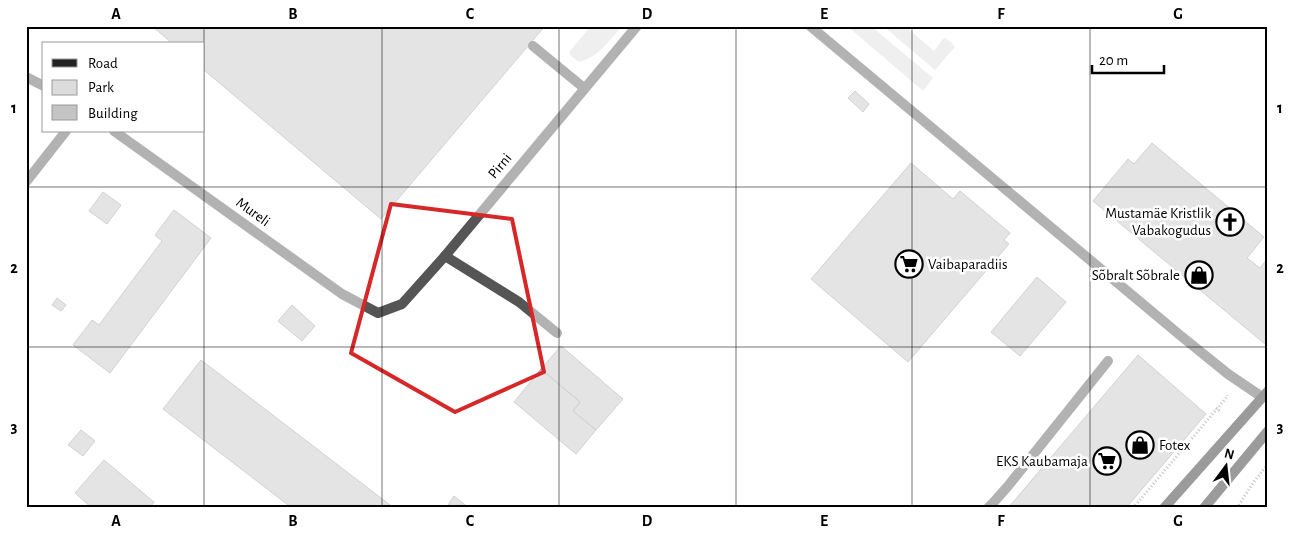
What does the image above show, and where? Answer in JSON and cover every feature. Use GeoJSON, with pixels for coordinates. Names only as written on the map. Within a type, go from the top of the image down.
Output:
{"type":"FeatureCollection","features":[{"type":"Feature","properties":{"kind":"main road"},"geometry":{"type":"LineString","coordinates":[[1164,508],[1266,396]]}},
{"type":"Feature","properties":{"kind":"main road"},"geometry":{"type":"LineString","coordinates":[[1204,508],[1268,431]]}},
{"type":"Feature","properties":{"kind":"street","name":"Pirni"},"geometry":{"type":"LineString","coordinates":[[378,313],[402,304],[445,256],[637,26]]}},
{"type":"Feature","properties":{"kind":"street"},"geometry":{"type":"LineString","coordinates":[[810,26],[1181,336],[1228,374],[1266,396]]}},
{"type":"Feature","properties":{"kind":"street"},"geometry":{"type":"LineString","coordinates":[[533,46],[584,88]]}},
{"type":"Feature","properties":{"kind":"street"},"geometry":{"type":"LineString","coordinates":[[26,76],[42,85]]}},
{"type":"Feature","properties":{"kind":"street"},"geometry":{"type":"LineString","coordinates":[[26,182],[65,132]]}},
{"type":"Feature","properties":{"kind":"street","name":"Mureli"},"geometry":{"type":"LineString","coordinates":[[115,132],[342,294],[378,313]]}},
{"type":"Feature","properties":{"kind":"street"},"geometry":{"type":"LineString","coordinates":[[445,256],[518,302],[557,333]]}},
{"type":"Feature","properties":{"kind":"street"},"geometry":{"type":"LineString","coordinates":[[988,508],[994,504],[1108,361]]}},
{"type":"Feature","properties":{"kind":"path"},"geometry":{"type":"LineString","coordinates":[[1133,508],[1227,397],[1226,392]]}},
{"type":"Feature","properties":{"kind":"path"},"geometry":{"type":"LineString","coordinates":[[1216,408],[1221,412]]}},
{"type":"Feature","properties":{"kind":"path"},"geometry":{"type":"LineString","coordinates":[[1238,508],[1253,483],[1268,464]]}},
{"type":"Feature","properties":{"kind":"highlighted area"},"geometry":{"type":"Polygon","coordinates":[[[391,204],[512,219],[544,372],[455,412],[351,353],[391,204]]]}},
{"type":"Feature","properties":{"kind":"green space"},"geometry":{"type":"Polygon","coordinates":[[[591,26],[622,26],[598,52],[579,62],[569,52],[591,26]]]}},
{"type":"Feature","properties":{"kind":"green space"},"geometry":{"type":"Polygon","coordinates":[[[847,26],[871,26],[933,78],[923,91],[847,26]]]}},
{"type":"Feature","properties":{"kind":"green space"},"geometry":{"type":"Polygon","coordinates":[[[883,26],[905,26],[934,51],[945,38],[955,47],[935,70],[883,26]]]}},
{"type":"Feature","properties":{"kind":"building"},"geometry":{"type":"Polygon","coordinates":[[[152,26],[545,26],[381,219],[205,71],[205,42],[171,42],[152,26]]]}},
{"type":"Feature","properties":{"kind":"building"},"geometry":{"type":"Polygon","coordinates":[[[855,91],[869,104],[863,112],[848,98],[855,91]]]}},
{"type":"Feature","properties":{"kind":"building"},"geometry":{"type":"Polygon","coordinates":[[[1152,143],[1264,237],[1247,258],[1260,268],[1268,258],[1268,341],[1265,344],[1093,201],[1128,159],[1134,164],[1152,143]]]}},
{"type":"Feature","properties":{"kind":"building"},"geometry":{"type":"Polygon","coordinates":[[[911,163],[953,199],[960,191],[1010,233],[1004,240],[1009,244],[908,362],[811,279],[911,163]]]}},
{"type":"Feature","properties":{"kind":"building"},"geometry":{"type":"Polygon","coordinates":[[[103,192],[121,205],[107,224],[89,211],[103,192]]]}},
{"type":"Feature","properties":{"kind":"building"},"geometry":{"type":"Polygon","coordinates":[[[174,210],[211,238],[110,373],[73,345],[92,320],[99,325],[162,241],[155,235],[174,210]]]}},
{"type":"Feature","properties":{"kind":"building"},"geometry":{"type":"Polygon","coordinates":[[[1037,277],[1066,302],[1020,356],[991,332],[1037,277]]]}},
{"type":"Feature","properties":{"kind":"building"},"geometry":{"type":"Polygon","coordinates":[[[57,298],[66,305],[61,311],[52,305],[57,298]]]}},
{"type":"Feature","properties":{"kind":"building"},"geometry":{"type":"Polygon","coordinates":[[[292,305],[315,326],[302,341],[278,321],[292,305]]]}},
{"type":"Feature","properties":{"kind":"building"},"geometry":{"type":"Polygon","coordinates":[[[561,346],[623,399],[596,430],[573,411],[580,402],[541,369],[561,346]]]}},
{"type":"Feature","properties":{"kind":"building","name":"EKS Kaubamaja"},"geometry":{"type":"Polygon","coordinates":[[[1138,355],[1206,414],[1126,508],[1008,508],[1138,355]]]}},
{"type":"Feature","properties":{"kind":"building"},"geometry":{"type":"Polygon","coordinates":[[[201,360],[394,508],[292,508],[163,409],[201,360]]]}},
{"type":"Feature","properties":{"kind":"building"},"geometry":{"type":"Polygon","coordinates":[[[541,369],[580,402],[573,411],[596,430],[576,454],[514,402],[541,369]]]}},
{"type":"Feature","properties":{"kind":"building"},"geometry":{"type":"Polygon","coordinates":[[[81,430],[95,441],[83,456],[68,445],[81,430]]]}},
{"type":"Feature","properties":{"kind":"building"},"geometry":{"type":"Polygon","coordinates":[[[104,460],[154,502],[150,508],[92,508],[75,493],[104,460]]]}},
{"type":"Feature","properties":{"kind":"building"},"geometry":{"type":"Polygon","coordinates":[[[454,496],[469,508],[446,508],[454,496]]]}},
{"type":"Feature","properties":{"kind":"place","name":"Mustamäe Kristlik Vabakogudus"},"geometry":{"type":"Point","coordinates":[1230,222]}},
{"type":"Feature","properties":{"kind":"place","name":"Vaibaparadiis"},"geometry":{"type":"Point","coordinates":[909,264]}},
{"type":"Feature","properties":{"kind":"place","name":"Sõbralt Sõbrale"},"geometry":{"type":"Point","coordinates":[1199,275]}},
{"type":"Feature","properties":{"kind":"place","name":"Fotex"},"geometry":{"type":"Point","coordinates":[1140,445]}},
{"type":"Feature","properties":{"kind":"place","name":"EKS Kaubamaja"},"geometry":{"type":"Point","coordinates":[1107,461]}}]}
